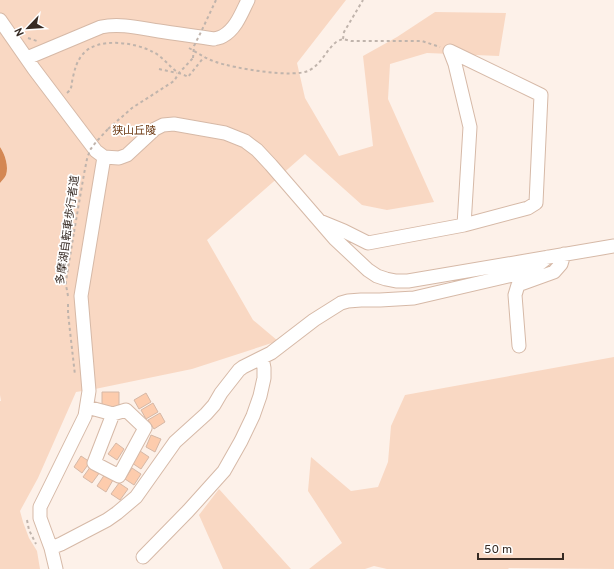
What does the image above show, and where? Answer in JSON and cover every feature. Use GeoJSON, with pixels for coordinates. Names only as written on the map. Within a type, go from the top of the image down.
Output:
{"type":"FeatureCollection","features":[{"type":"Feature","properties":{"kind":"street"},"geometry":{"type":"LineString","coordinates":[[26,58],[109,25],[130,26],[214,39],[223,36],[232,29],[248,0]]}},
{"type":"Feature","properties":{"kind":"street"},"geometry":{"type":"LineString","coordinates":[[0,20],[26,58],[96,151],[104,157],[119,158],[127,155],[155,129],[163,125],[174,124],[225,132],[257,150],[271,164],[335,239],[368,270],[377,276],[396,281],[408,281],[614,246]]}},
{"type":"Feature","properties":{"kind":"street"},"geometry":{"type":"LineString","coordinates":[[450,51],[455,64],[470,127],[464,225]]}},
{"type":"Feature","properties":{"kind":"street"},"geometry":{"type":"LineString","coordinates":[[320,221],[368,243],[464,225],[528,208],[536,203],[541,95],[450,51]]}},
{"type":"Feature","properties":{"kind":"street"},"geometry":{"type":"LineString","coordinates":[[56,569],[44,548],[40,507],[85,416],[87,407],[89,391],[81,296],[104,157]]}},
{"type":"Feature","properties":{"kind":"street"},"geometry":{"type":"LineString","coordinates":[[519,346],[515,296],[518,286],[554,272],[561,264],[564,254]]}},
{"type":"Feature","properties":{"kind":"street"},"geometry":{"type":"LineString","coordinates":[[44,548],[61,544],[107,520],[117,513],[136,497],[175,442],[206,414],[239,370],[271,353],[314,320],[341,303],[361,300],[414,298],[530,271],[549,256]]}},
{"type":"Feature","properties":{"kind":"street"},"geometry":{"type":"LineString","coordinates":[[143,557],[188,512],[224,471],[253,416],[260,396],[264,378],[262,358]]}},
{"type":"Feature","properties":{"kind":"street"},"geometry":{"type":"LineString","coordinates":[[87,407],[113,414],[126,410],[145,428],[119,476],[94,463],[113,414]]}},
{"type":"Feature","properties":{"kind":"path","name":"多摩湖自転車歩行者道"},"geometry":{"type":"LineString","coordinates":[[70,293],[69,297],[66,281],[84,174],[90,150],[108,129],[132,108],[174,81],[179,73],[193,58],[194,46],[216,0]]}},
{"type":"Feature","properties":{"kind":"path"},"geometry":{"type":"LineString","coordinates":[[343,39],[344,32],[363,0]]}},
{"type":"Feature","properties":{"kind":"path"},"geometry":{"type":"LineString","coordinates":[[159,69],[179,73],[188,77],[204,57],[217,62],[252,70],[298,74],[308,72],[315,67],[335,43],[343,39],[351,41],[422,41],[450,51]]}},
{"type":"Feature","properties":{"kind":"path"},"geometry":{"type":"LineString","coordinates":[[63,91],[68,94],[71,89],[72,78],[77,62],[84,53],[92,47],[100,44],[124,44],[153,52],[179,73]]}},
{"type":"Feature","properties":{"kind":"path"},"geometry":{"type":"LineString","coordinates":[[88,153],[91,158]]}},
{"type":"Feature","properties":{"kind":"path"},"geometry":{"type":"LineString","coordinates":[[68,302],[73,370],[76,380]]}},
{"type":"Feature","properties":{"kind":"path"},"geometry":{"type":"LineString","coordinates":[[27,517],[29,530],[34,541],[44,548]]}},
{"type":"Feature","properties":{"kind":"green space","name":"狭山丘陵"},"geometry":{"type":"Polygon","coordinates":[[[0,0],[346,0],[297,63],[305,98],[339,156],[373,146],[363,56],[397,37],[435,12],[506,13],[499,56],[427,53],[390,64],[388,99],[434,202],[387,210],[362,205],[305,154],[207,240],[253,320],[278,341],[192,369],[76,392],[38,478],[20,511],[29,538],[37,551],[40,569],[0,569],[0,183],[6,176],[7,164],[0,147],[0,0]]]}},
{"type":"Feature","properties":{"kind":"green space"},"geometry":{"type":"Polygon","coordinates":[[[614,357],[614,569],[387,569],[374,566],[365,569],[309,569],[342,543],[308,491],[311,457],[351,491],[378,487],[388,462],[391,426],[405,395],[614,357]]]}},
{"type":"Feature","properties":{"kind":"green space"},"geometry":{"type":"Polygon","coordinates":[[[219,489],[291,569],[223,569],[199,515],[219,489]]]}},
{"type":"Feature","properties":{"kind":"shaded area"},"geometry":{"type":"Polygon","coordinates":[[[0,147],[7,164],[7,172],[6,176],[0,183],[0,147]]]}},
{"type":"Feature","properties":{"kind":"building"},"geometry":{"type":"Polygon","coordinates":[[[102,392],[119,392],[119,409],[102,409],[102,392]]]}},
{"type":"Feature","properties":{"kind":"building"},"geometry":{"type":"Polygon","coordinates":[[[146,393],[151,402],[139,409],[134,400],[146,393]]]}},
{"type":"Feature","properties":{"kind":"building"},"geometry":{"type":"Polygon","coordinates":[[[153,403],[158,412],[146,419],[141,410],[153,403]]]}},
{"type":"Feature","properties":{"kind":"building"},"geometry":{"type":"Polygon","coordinates":[[[160,413],[165,422],[154,429],[148,420],[160,413]]]}},
{"type":"Feature","properties":{"kind":"building"},"geometry":{"type":"Polygon","coordinates":[[[151,435],[161,439],[155,452],[146,447],[151,435]]]}},
{"type":"Feature","properties":{"kind":"building"},"geometry":{"type":"Polygon","coordinates":[[[116,443],[124,449],[117,460],[108,454],[116,443]]]}},
{"type":"Feature","properties":{"kind":"building"},"geometry":{"type":"Polygon","coordinates":[[[140,451],[149,457],[141,469],[132,463],[140,451]]]}},
{"type":"Feature","properties":{"kind":"building"},"geometry":{"type":"Polygon","coordinates":[[[81,456],[90,462],[82,473],[74,467],[81,456]]]}},
{"type":"Feature","properties":{"kind":"building"},"geometry":{"type":"Polygon","coordinates":[[[91,466],[100,472],[92,483],[83,477],[91,466]]]}},
{"type":"Feature","properties":{"kind":"building"},"geometry":{"type":"Polygon","coordinates":[[[132,468],[141,474],[134,485],[125,479],[132,468]]]}},
{"type":"Feature","properties":{"kind":"building"},"geometry":{"type":"Polygon","coordinates":[[[105,474],[113,480],[106,492],[97,486],[105,474]]]}},
{"type":"Feature","properties":{"kind":"building"},"geometry":{"type":"Polygon","coordinates":[[[119,483],[128,489],[120,500],[111,494],[119,483]]]}}]}
